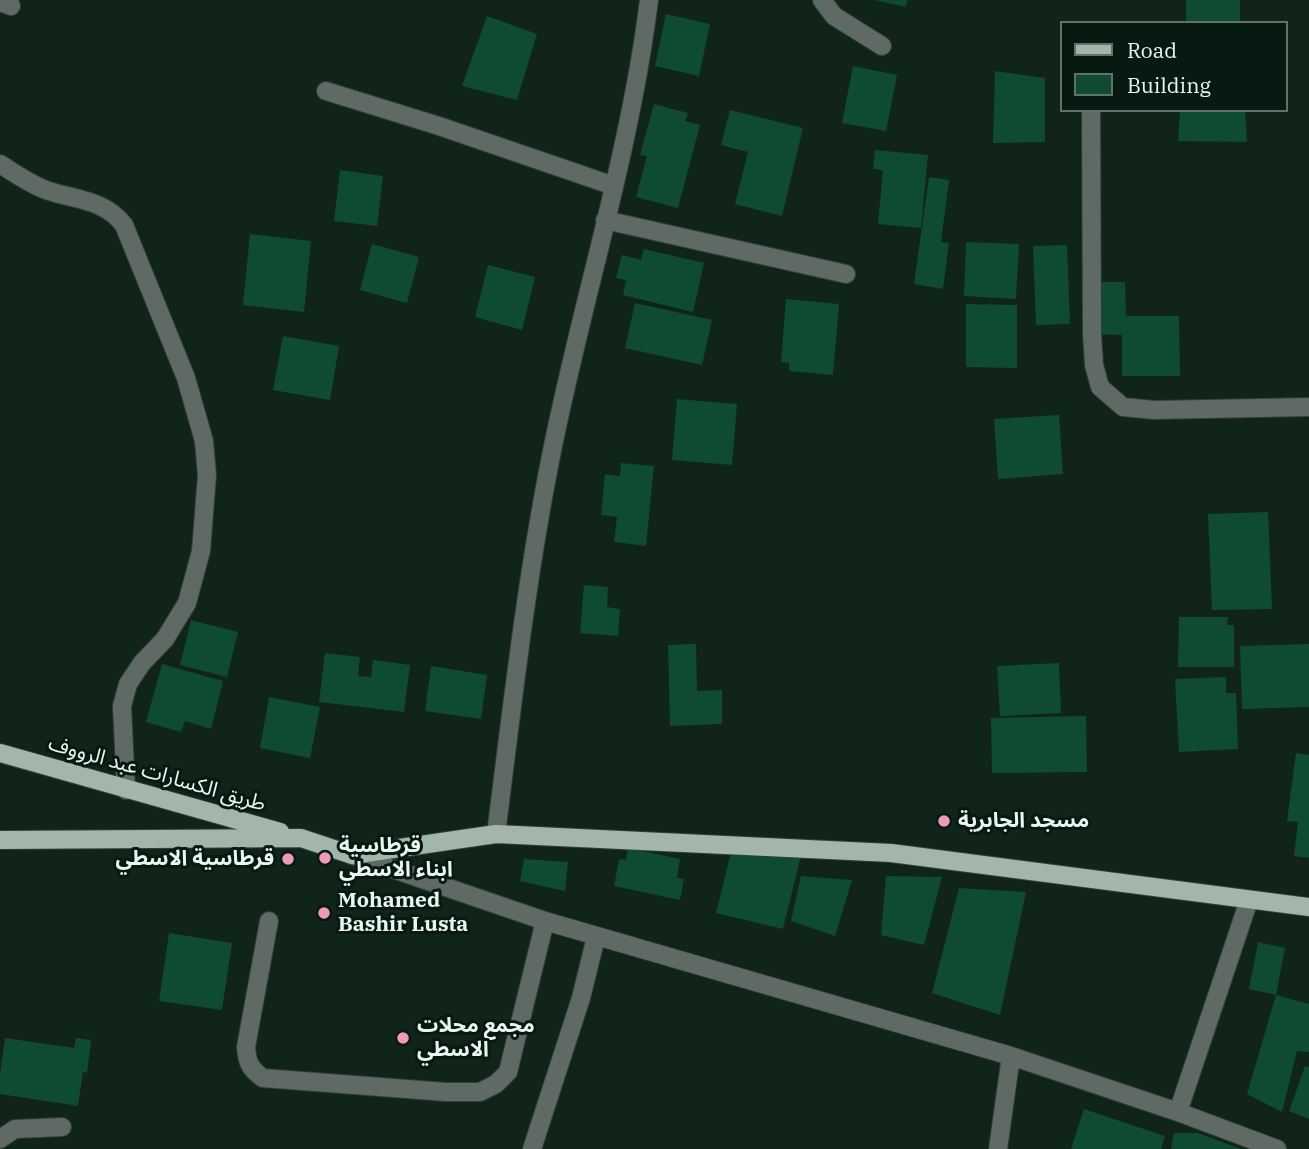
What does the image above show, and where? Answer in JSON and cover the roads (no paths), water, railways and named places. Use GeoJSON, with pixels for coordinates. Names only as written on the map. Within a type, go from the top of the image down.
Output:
{"type":"FeatureCollection","features":[{"type":"Feature","properties":{"kind":"main road","name":"طريق الكسارات عبد الرووف"},"geometry":{"type":"LineString","coordinates":[[0,753],[301,838],[352,855]]}},
{"type":"Feature","properties":{"kind":"main road"},"geometry":{"type":"LineString","coordinates":[[352,855],[496,834],[891,853],[1309,907]]}},
{"type":"Feature","properties":{"kind":"main road"},"geometry":{"type":"LineString","coordinates":[[0,840],[301,838]]}},
{"type":"Feature","properties":{"kind":"street"},"geometry":{"type":"LineString","coordinates":[[496,834],[517,666],[551,456],[614,186],[649,0]]}},
{"type":"Feature","properties":{"kind":"street"},"geometry":{"type":"LineString","coordinates":[[822,0],[834,16],[882,46]]}},
{"type":"Feature","properties":{"kind":"street"},"geometry":{"type":"LineString","coordinates":[[326,91],[439,126],[614,186]]}},
{"type":"Feature","properties":{"kind":"street"},"geometry":{"type":"LineString","coordinates":[[1091,112],[1092,334],[1094,365],[1101,387],[1123,407],[1154,410],[1309,407]]}},
{"type":"Feature","properties":{"kind":"street"},"geometry":{"type":"LineString","coordinates":[[0,164],[47,191],[107,207],[116,214],[124,225],[186,378],[204,442],[207,475],[201,551],[187,603],[166,639],[142,663],[128,684],[122,706],[126,790]]}},
{"type":"Feature","properties":{"kind":"street"},"geometry":{"type":"LineString","coordinates":[[605,220],[846,275]]}},
{"type":"Feature","properties":{"kind":"street"},"geometry":{"type":"LineString","coordinates":[[352,855],[596,937],[1012,1056],[1178,1112],[1277,1149]]}},
{"type":"Feature","properties":{"kind":"street"},"geometry":{"type":"LineString","coordinates":[[1178,1112],[1249,900]]}},
{"type":"Feature","properties":{"kind":"street"},"geometry":{"type":"LineString","coordinates":[[269,921],[246,1047],[247,1059],[262,1078],[446,1092],[480,1092],[496,1084],[508,1072],[545,921]]}},
{"type":"Feature","properties":{"kind":"street"},"geometry":{"type":"LineString","coordinates":[[532,1149],[581,998],[596,937]]}},
{"type":"Feature","properties":{"kind":"street"},"geometry":{"type":"LineString","coordinates":[[998,1149],[1012,1056]]}},
{"type":"Feature","properties":{"kind":"street"},"geometry":{"type":"LineString","coordinates":[[0,1139],[15,1129],[62,1127]]}},
{"type":"Feature","properties":{"kind":"place","name":"مسجد الجابرية"},"geometry":{"type":"Point","coordinates":[944,821]}},
{"type":"Feature","properties":{"kind":"place","name":"قرطاسية ابناء الاسطي"},"geometry":{"type":"Point","coordinates":[325,858]}},
{"type":"Feature","properties":{"kind":"place","name":"قرطاسية الاسطي"},"geometry":{"type":"Point","coordinates":[288,859]}},
{"type":"Feature","properties":{"kind":"place","name":"Mohamed Bashir Lusta"},"geometry":{"type":"Point","coordinates":[324,913]}},
{"type":"Feature","properties":{"kind":"place","name":"مجمع محلات الاسطي"},"geometry":{"type":"Point","coordinates":[403,1038]}}]}
